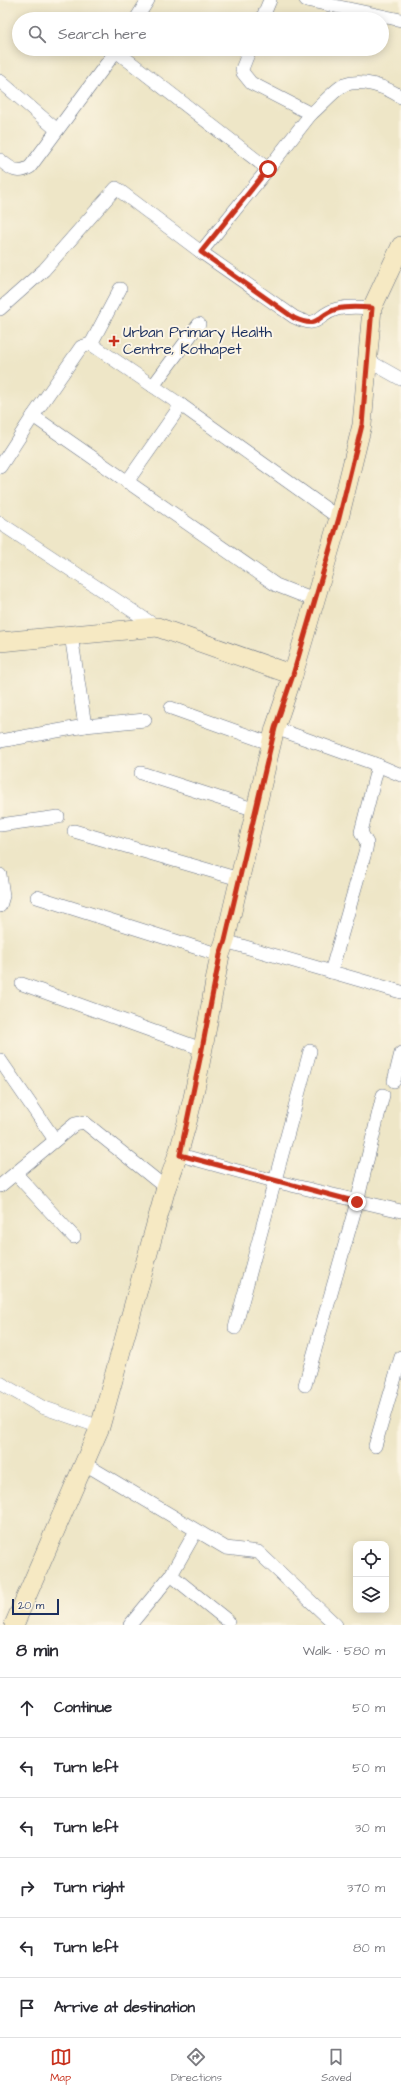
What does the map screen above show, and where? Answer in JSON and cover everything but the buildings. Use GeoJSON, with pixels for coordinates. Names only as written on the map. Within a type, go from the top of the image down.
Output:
{"type":"FeatureCollection","features":[{"type":"Feature","properties":{"kind":"street"},"geometry":{"type":"LineString","coordinates":[[140,12],[148,0]]}},
{"type":"Feature","properties":{"kind":"street"},"geometry":{"type":"LineString","coordinates":[[265,12],[270,0]]}},
{"type":"Feature","properties":{"kind":"street"},"geometry":{"type":"LineString","coordinates":[[306,0],[363,12]]}},
{"type":"Feature","properties":{"kind":"street"},"geometry":{"type":"LineString","coordinates":[[389,17],[401,20]]}},
{"type":"Feature","properties":{"kind":"street"},"geometry":{"type":"LineString","coordinates":[[0,160],[16,171],[24,171],[30,167],[112,56]]}},
{"type":"Feature","properties":{"kind":"street"},"geometry":{"type":"LineString","coordinates":[[124,56],[268,169]]}},
{"type":"Feature","properties":{"kind":"street"},"geometry":{"type":"LineString","coordinates":[[247,56],[242,69],[246,78],[251,83],[311,114]]}},
{"type":"Feature","properties":{"kind":"street"},"geometry":{"type":"LineString","coordinates":[[0,81],[57,130]]}},
{"type":"Feature","properties":{"kind":"street"},"geometry":{"type":"LineString","coordinates":[[201,252],[311,114],[344,85],[359,82],[379,86],[401,97]]}},
{"type":"Feature","properties":{"kind":"street"},"geometry":{"type":"LineString","coordinates":[[0,309],[44,270],[116,188],[201,252],[294,318],[305,323],[314,323],[335,309],[346,307],[372,308]]}},
{"type":"Feature","properties":{"kind":"street"},"geometry":{"type":"LineString","coordinates":[[14,1625],[100,1427],[166,1188],[180,1155],[222,948],[273,736],[293,675],[339,518],[362,425],[369,361],[372,308],[401,246]]}},
{"type":"Feature","properties":{"kind":"street"},"geometry":{"type":"LineString","coordinates":[[0,467],[81,347],[91,344],[120,289]]}},
{"type":"Feature","properties":{"kind":"street"},"geometry":{"type":"LineString","coordinates":[[153,386],[200,324]]}},
{"type":"Feature","properties":{"kind":"street"},"geometry":{"type":"LineString","coordinates":[[91,344],[181,405],[339,518]]}},
{"type":"Feature","properties":{"kind":"street"},"geometry":{"type":"LineString","coordinates":[[369,361],[401,379]]}},
{"type":"Feature","properties":{"kind":"street"},"geometry":{"type":"LineString","coordinates":[[127,482],[181,405]]}},
{"type":"Feature","properties":{"kind":"street"},"geometry":{"type":"LineString","coordinates":[[33,416],[276,585],[314,600]]}},
{"type":"Feature","properties":{"kind":"street"},"geometry":{"type":"LineString","coordinates":[[0,523],[157,628],[293,675]]}},
{"type":"Feature","properties":{"kind":"street"},"geometry":{"type":"LineString","coordinates":[[0,642],[157,628]]}},
{"type":"Feature","properties":{"kind":"street"},"geometry":{"type":"LineString","coordinates":[[71,635],[85,726]]}},
{"type":"Feature","properties":{"kind":"street"},"geometry":{"type":"LineString","coordinates":[[171,708],[378,765],[401,775]]}},
{"type":"Feature","properties":{"kind":"street"},"geometry":{"type":"LineString","coordinates":[[0,741],[85,726],[145,720]]}},
{"type":"Feature","properties":{"kind":"street"},"geometry":{"type":"LineString","coordinates":[[331,972],[366,849],[367,843],[361,832],[378,765]]}},
{"type":"Feature","properties":{"kind":"street"},"geometry":{"type":"LineString","coordinates":[[142,773],[256,810]]}},
{"type":"Feature","properties":{"kind":"street"},"geometry":{"type":"LineString","coordinates":[[0,825],[58,817]]}},
{"type":"Feature","properties":{"kind":"street"},"geometry":{"type":"LineString","coordinates":[[74,831],[239,879]]}},
{"type":"Feature","properties":{"kind":"street"},"geometry":{"type":"LineString","coordinates":[[0,875],[3,896],[0,906]]}},
{"type":"Feature","properties":{"kind":"street"},"geometry":{"type":"LineString","coordinates":[[37,896],[222,948],[331,972],[401,992]]}},
{"type":"Feature","properties":{"kind":"street"},"geometry":{"type":"LineString","coordinates":[[22,984],[202,1049]]}},
{"type":"Feature","properties":{"kind":"street"},"geometry":{"type":"LineString","coordinates":[[234,1328],[310,1051]]}},
{"type":"Feature","properties":{"kind":"street"},"geometry":{"type":"LineString","coordinates":[[394,1081],[401,1053]]}},
{"type":"Feature","properties":{"kind":"street"},"geometry":{"type":"LineString","coordinates":[[0,1060],[55,1140]]}},
{"type":"Feature","properties":{"kind":"street"},"geometry":{"type":"LineString","coordinates":[[305,1385],[357,1202],[383,1095]]}},
{"type":"Feature","properties":{"kind":"street"},"geometry":{"type":"LineString","coordinates":[[0,1186],[75,1124],[84,1122],[166,1188]]}},
{"type":"Feature","properties":{"kind":"street"},"geometry":{"type":"LineString","coordinates":[[180,1155],[274,1181],[357,1202],[401,1211]]}},
{"type":"Feature","properties":{"kind":"street"},"geometry":{"type":"LineString","coordinates":[[16,1174],[74,1237]]}},
{"type":"Feature","properties":{"kind":"street"},"geometry":{"type":"LineString","coordinates":[[375,1446],[401,1357]]}},
{"type":"Feature","properties":{"kind":"street"},"geometry":{"type":"LineString","coordinates":[[0,1383],[42,1407],[100,1427]]}},
{"type":"Feature","properties":{"kind":"street"},"geometry":{"type":"LineString","coordinates":[[85,1464],[226,1548],[258,1552],[336,1625]]}},
{"type":"Feature","properties":{"kind":"street"},"geometry":{"type":"LineString","coordinates":[[130,1625],[171,1576],[196,1531]]}},
{"type":"Feature","properties":{"kind":"street"},"geometry":{"type":"LineString","coordinates":[[171,1576],[228,1621]]}},
{"type":"Feature","properties":{"kind":"place","name":"Urban Primary Health Centre, Kothapet"},"geometry":{"type":"Point","coordinates":[114,341]}},
{"type":"Feature","properties":{"kind":"route"},"geometry":{"type":"LineString","coordinates":[[268,169],[201,252],[294,318],[305,323],[314,323],[335,309],[346,307],[372,308],[369,361],[362,425],[339,518],[293,675],[275,728],[225,940],[220,955],[180,1155],[357,1202]]}}]}
